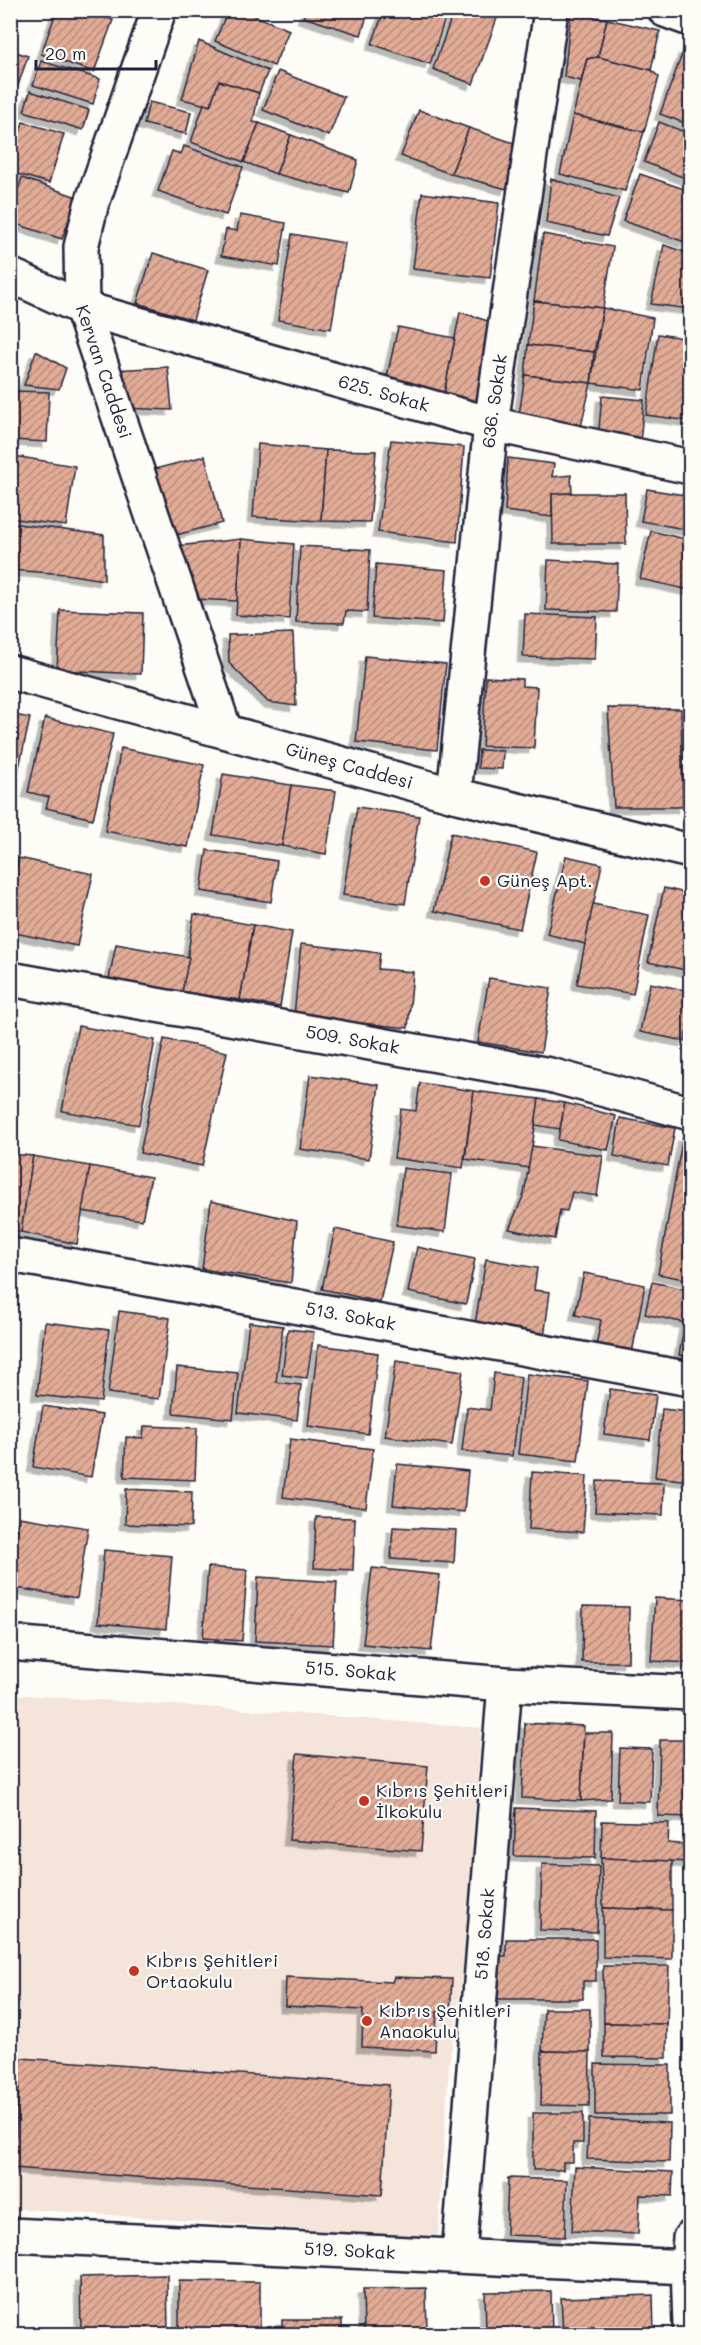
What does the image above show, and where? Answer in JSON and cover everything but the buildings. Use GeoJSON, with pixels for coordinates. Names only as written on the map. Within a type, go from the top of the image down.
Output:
{"type":"FeatureCollection","features":[{"type":"Feature","properties":{"kind":"street","name":"Kervan Caddesi"},"geometry":{"type":"LineString","coordinates":[[159,10],[88,216],[81,248],[82,308],[225,731]]}},
{"type":"Feature","properties":{"kind":"street","name":"636. Sokak"},"geometry":{"type":"LineString","coordinates":[[454,795],[491,424],[551,10]]}},
{"type":"Feature","properties":{"kind":"street"},"geometry":{"type":"LineString","coordinates":[[665,10],[690,19]]}},
{"type":"Feature","properties":{"kind":"street","name":"625. Sokak"},"geometry":{"type":"LineString","coordinates":[[10,276],[82,308],[491,424],[690,467]]}},
{"type":"Feature","properties":{"kind":"street","name":"Güneş Caddesi"},"geometry":{"type":"LineString","coordinates":[[10,672],[454,795],[690,851]]}},
{"type":"Feature","properties":{"kind":"street","name":"509. Sokak"},"geometry":{"type":"LineString","coordinates":[[10,979],[550,1075],[690,1113]]}},
{"type":"Feature","properties":{"kind":"street","name":"513. Sokak"},"geometry":{"type":"LineString","coordinates":[[10,1256],[131,1275],[690,1379]]}},
{"type":"Feature","properties":{"kind":"street","name":"515. Sokak"},"geometry":{"type":"LineString","coordinates":[[10,1643],[505,1684],[690,1693]]}},
{"type":"Feature","properties":{"kind":"street","name":"518. Sokak"},"geometry":{"type":"LineString","coordinates":[[459,2255],[505,1684]]}},
{"type":"Feature","properties":{"kind":"street","name":"519. Sokak"},"geometry":{"type":"LineString","coordinates":[[10,2235],[459,2255],[689,2253]]}},
{"type":"Feature","properties":{"kind":"street"},"geometry":{"type":"LineString","coordinates":[[689,2253],[690,2325]]}},
{"type":"Feature","properties":{"kind":"shaded area","name":"Kıbrıs Şehitleri Ortaokulu"},"geometry":{"type":"Polygon","coordinates":[[[10,1694],[481,1728],[462,1976],[449,2065],[438,2239],[11,2208],[10,1694]]]}},
{"type":"Feature","properties":{"kind":"place","name":"Güneş Apt."},"geometry":{"type":"Point","coordinates":[485,881]}},
{"type":"Feature","properties":{"kind":"place","name":"Kıbrıs Şehitleri İlkokulu"},"geometry":{"type":"Point","coordinates":[364,1801]}},
{"type":"Feature","properties":{"kind":"place","name":"Kıbrıs Şehitleri Ortaokulu"},"geometry":{"type":"Point","coordinates":[134,1971]}},
{"type":"Feature","properties":{"kind":"place","name":"Kıbrıs Şehitleri Anaokulu"},"geometry":{"type":"Point","coordinates":[367,2021]}}]}
